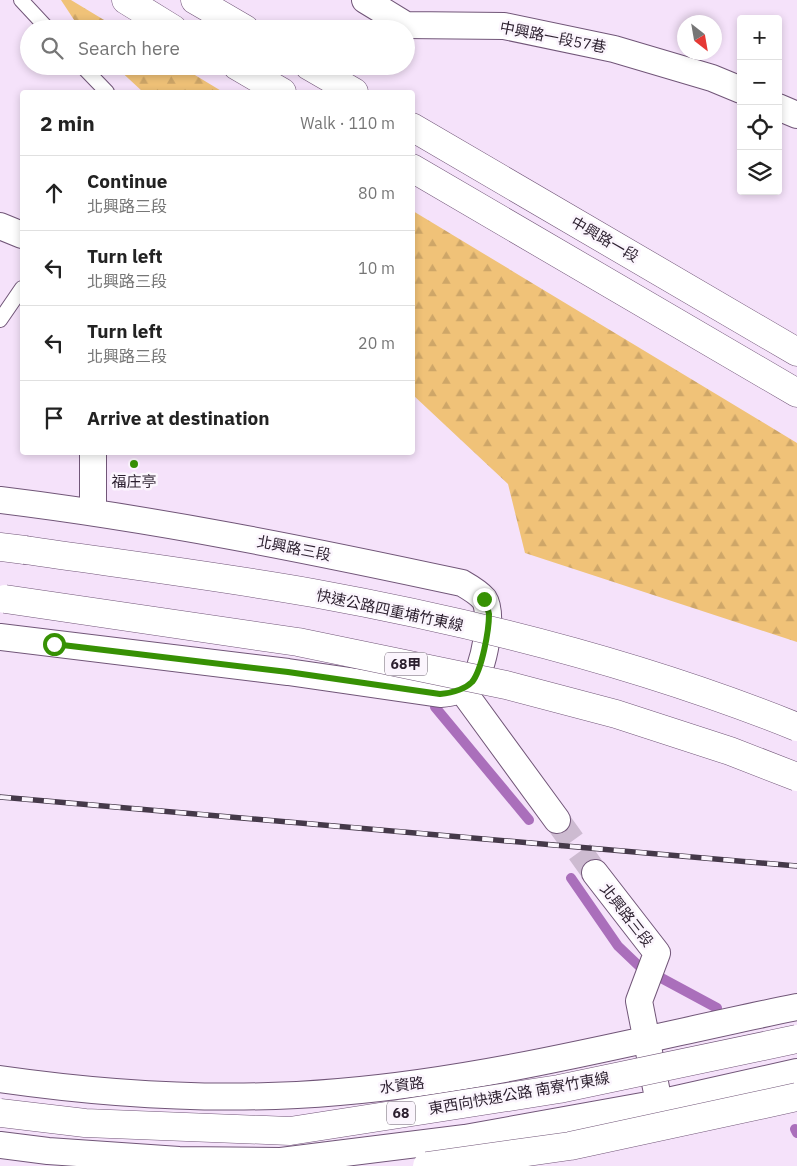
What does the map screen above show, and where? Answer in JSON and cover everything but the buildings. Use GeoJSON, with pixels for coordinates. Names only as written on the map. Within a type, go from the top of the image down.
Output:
{"type":"FeatureCollection","features":[{"type":"Feature","properties":{"kind":"main road"},"geometry":{"type":"LineString","coordinates":[[126,0],[158,20]]}},
{"type":"Feature","properties":{"kind":"main road"},"geometry":{"type":"LineString","coordinates":[[196,0],[230,20]]}},
{"type":"Feature","properties":{"kind":"main road"},"geometry":{"type":"LineString","coordinates":[[253,75],[279,90]]}},
{"type":"Feature","properties":{"kind":"main road"},"geometry":{"type":"LineString","coordinates":[[325,75],[351,90]]}},
{"type":"Feature","properties":{"kind":"main road","name":"中興路一段"},"geometry":{"type":"LineString","coordinates":[[415,129],[797,352]]}},
{"type":"Feature","properties":{"kind":"main road"},"geometry":{"type":"LineString","coordinates":[[415,170],[797,394]]}},
{"type":"Feature","properties":{"kind":"main road","name":"快速公路四重埔竹東線"},"geometry":{"type":"LineString","coordinates":[[12,549],[313,593],[518,637],[632,667],[745,706],[797,727]]}},
{"type":"Feature","properties":{"kind":"main road","name":"68甲"},"geometry":{"type":"LineString","coordinates":[[2,599],[298,642],[506,685],[616,714],[730,751],[797,777]]}},
{"type":"Feature","properties":{"kind":"main road","name":"東西向快速公路 南寮竹東線"},"geometry":{"type":"LineString","coordinates":[[0,1113],[85,1123],[290,1131],[559,1088],[797,1039]]}},
{"type":"Feature","properties":{"kind":"main road"},"geometry":{"type":"LineString","coordinates":[[428,1166],[570,1146],[797,1097]]}},
{"type":"Feature","properties":{"kind":"street","name":"中興路一段57巷"},"geometry":{"type":"LineString","coordinates":[[365,0],[398,20]]}},
{"type":"Feature","properties":{"kind":"street","name":"中興路一段57巷"},"geometry":{"type":"LineString","coordinates":[[415,25],[504,26],[614,49],[712,78],[737,88]]}},
{"type":"Feature","properties":{"kind":"street"},"geometry":{"type":"LineString","coordinates":[[782,109],[797,115]]}},
{"type":"Feature","properties":{"kind":"street"},"geometry":{"type":"LineString","coordinates":[[0,226],[20,234]]}},
{"type":"Feature","properties":{"kind":"street"},"geometry":{"type":"LineString","coordinates":[[93,455],[93,511]]}},
{"type":"Feature","properties":{"kind":"street","name":"北興路三段"},"geometry":{"type":"LineString","coordinates":[[0,500],[93,511],[331,554],[462,583],[473,589],[484,599],[489,611],[488,627],[478,672],[462,690]]}},
{"type":"Feature","properties":{"kind":"street"},"geometry":{"type":"LineString","coordinates":[[0,637],[288,672],[440,694],[451,694],[462,690],[557,820]]}},
{"type":"Feature","properties":{"kind":"street","name":"北興路三段"},"geometry":{"type":"LineString","coordinates":[[595,873],[657,953],[639,1001],[648,1038],[659,1103]]}},
{"type":"Feature","properties":{"kind":"street","name":"水資路"},"geometry":{"type":"LineString","coordinates":[[0,1079],[65,1088],[218,1098],[339,1092],[430,1082],[496,1070],[797,1007]]}},
{"type":"Feature","properties":{"kind":"street"},"geometry":{"type":"LineString","coordinates":[[0,1145],[48,1151],[179,1160],[281,1161],[465,1138],[659,1103],[797,1072]]}},
{"type":"Feature","properties":{"kind":"lane"},"geometry":{"type":"LineString","coordinates":[[21,0],[40,20]]}},
{"type":"Feature","properties":{"kind":"lane"},"geometry":{"type":"LineString","coordinates":[[91,75],[105,90]]}},
{"type":"Feature","properties":{"kind":"lane"},"geometry":{"type":"LineString","coordinates":[[0,320],[20,291]]}},
{"type":"Feature","properties":{"kind":"green space"},"geometry":{"type":"Polygon","coordinates":[[[61,0],[71,0],[104,20],[74,20],[61,0]]]}},
{"type":"Feature","properties":{"kind":"green space"},"geometry":{"type":"Polygon","coordinates":[[[125,75],[195,75],[220,90],[141,90],[125,75]]]}},
{"type":"Feature","properties":{"kind":"green space"},"geometry":{"type":"Polygon","coordinates":[[[415,212],[797,443],[797,642],[525,553],[508,484],[415,397],[415,212]]]}},
{"type":"Feature","properties":{"kind":"waterway"},"geometry":{"type":"LineString","coordinates":[[435,707],[529,820]]}},
{"type":"Feature","properties":{"kind":"waterway"},"geometry":{"type":"LineString","coordinates":[[571,878],[618,946],[639,966],[717,1008]]}},
{"type":"Feature","properties":{"kind":"waterway"},"geometry":{"type":"LineString","coordinates":[[795,1129],[797,1133]]}},
{"type":"Feature","properties":{"kind":"tunnel"},"geometry":{"type":"LineString","coordinates":[[557,820],[595,873]]}},
{"type":"Feature","properties":{"kind":"railway"},"geometry":{"type":"LineString","coordinates":[[0,797],[797,866]]}},
{"type":"Feature","properties":{"kind":"place","name":"福庄亭"},"geometry":{"type":"Point","coordinates":[134,464]}},
{"type":"Feature","properties":{"kind":"route"},"geometry":{"type":"LineString","coordinates":[[54,644],[451,694],[462,690],[478,672],[488,627],[489,611],[484,599]]}}]}
